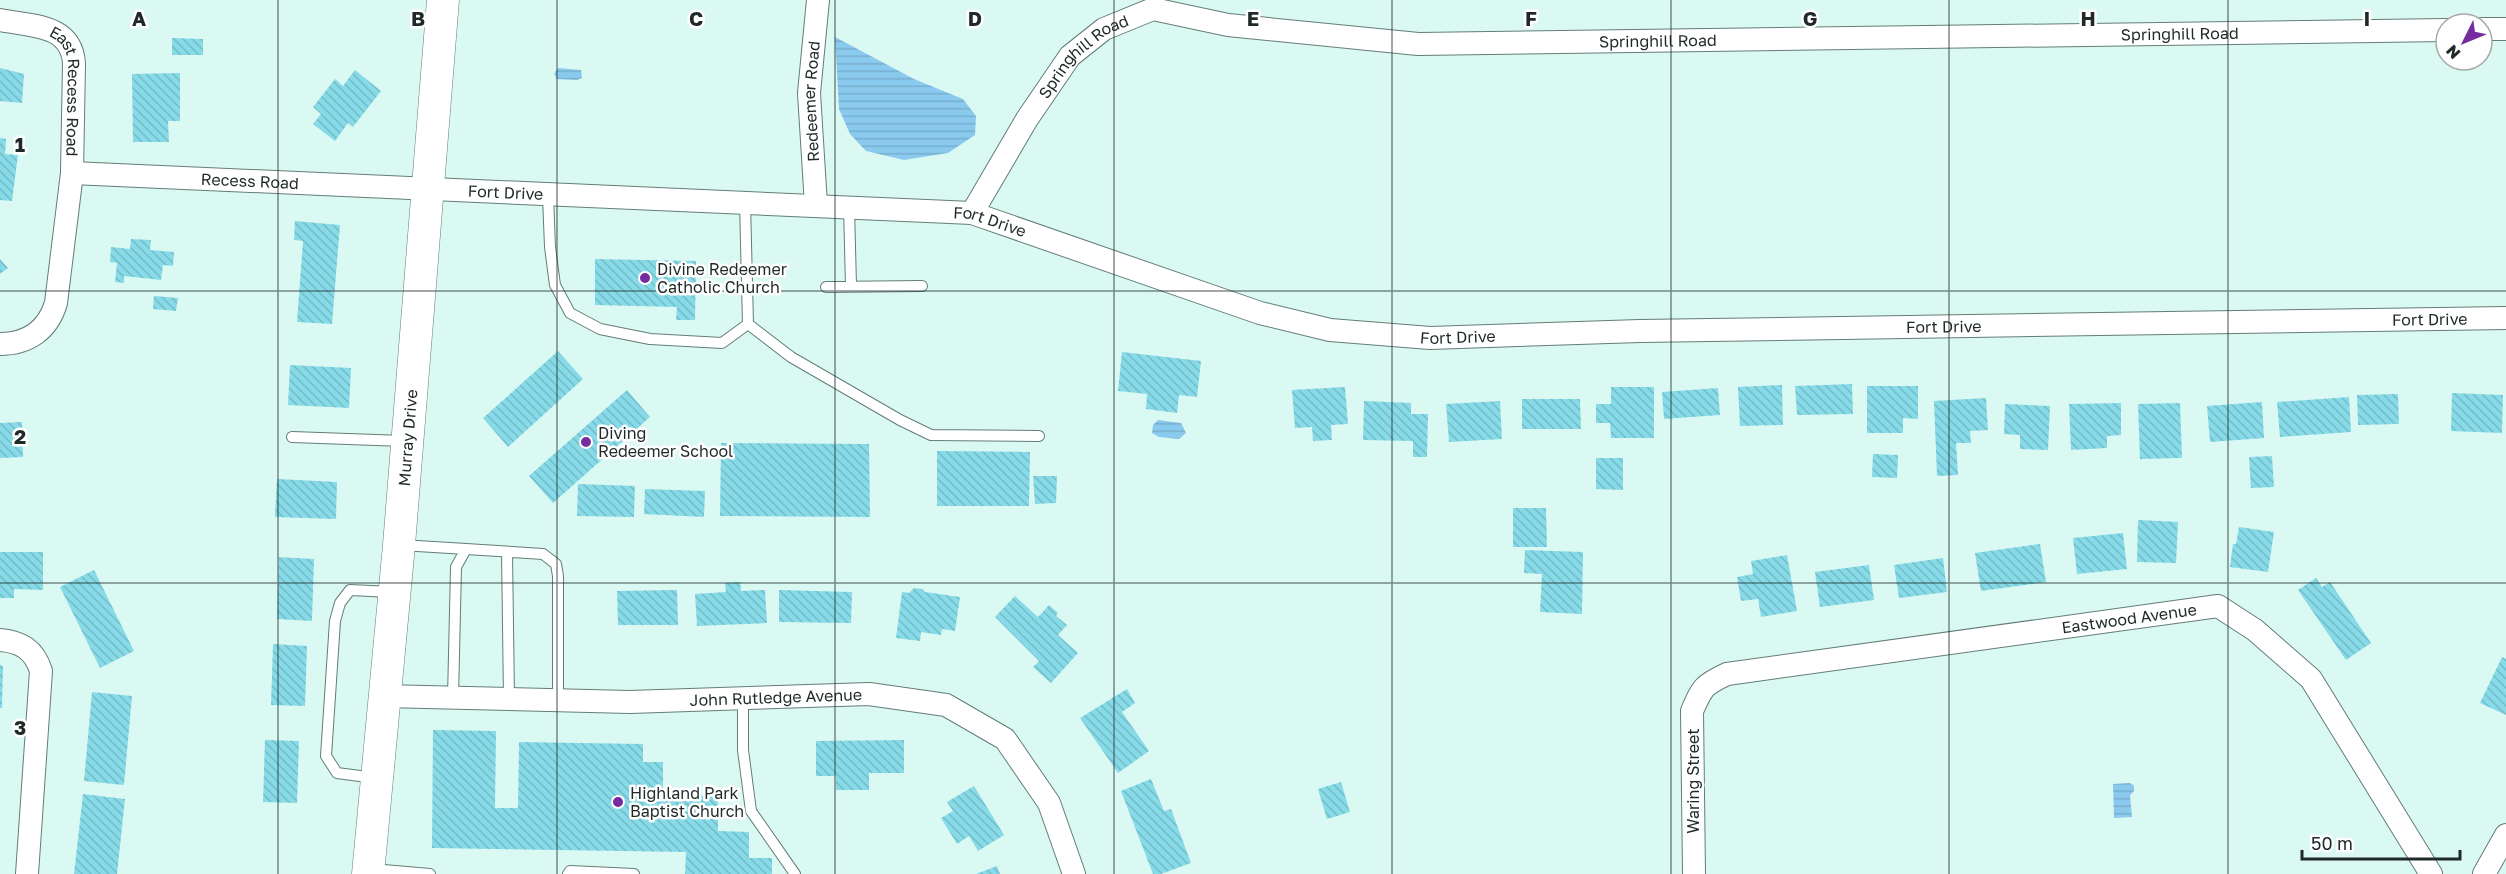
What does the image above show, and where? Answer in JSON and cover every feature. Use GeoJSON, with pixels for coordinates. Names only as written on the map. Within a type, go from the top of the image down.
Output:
{"type":"FeatureCollection","features":[{"type":"Feature","properties":{"kind":"street","name":"Murray Drive"},"geometry":{"type":"LineString","coordinates":[[369,871],[383,696],[399,545],[443,0]]}},
{"type":"Feature","properties":{"kind":"street","name":"Redeemer Road"},"geometry":{"type":"LineString","coordinates":[[816,205],[809,93],[818,0]]}},
{"type":"Feature","properties":{"kind":"street","name":"Springhill Road"},"geometry":{"type":"LineString","coordinates":[[972,213],[1028,119],[1070,56],[1104,29],[1153,9],[1228,25],[1418,44],[2434,30]]}},
{"type":"Feature","properties":{"kind":"street","name":"East Recess Road"},"geometry":{"type":"LineString","coordinates":[[0,20],[52,30],[61,34],[72,48],[74,64],[72,173],[56,303],[52,315],[39,332],[26,341],[0,344]]}},
{"type":"Feature","properties":{"kind":"street","name":"Recess Road"},"geometry":{"type":"LineString","coordinates":[[72,173],[428,191]]}},
{"type":"Feature","properties":{"kind":"street","name":"Fort Drive"},"geometry":{"type":"LineString","coordinates":[[428,191],[849,206],[972,213],[1260,313],[1330,330],[1430,338],[1664,330],[2506,318]]}},
{"type":"Feature","properties":{"kind":"street","name":"Eastwood Avenue"},"geometry":{"type":"LineString","coordinates":[[1701,689],[1706,684],[1727,674],[2218,606],[2254,630],[2311,679],[2431,874]]}},
{"type":"Feature","properties":{"kind":"street"},"geometry":{"type":"LineString","coordinates":[[0,639],[15,641],[26,646],[35,657],[41,671],[27,874]]}},
{"type":"Feature","properties":{"kind":"street","name":"Waring Street"},"geometry":{"type":"LineString","coordinates":[[1694,874],[1692,711],[1701,689]]}},
{"type":"Feature","properties":{"kind":"street","name":"John Rutledge Avenue"},"geometry":{"type":"LineString","coordinates":[[383,696],[630,702],[869,694],[946,705],[1005,739],[1049,802],[1074,874]]}},
{"type":"Feature","properties":{"kind":"street"},"geometry":{"type":"LineString","coordinates":[[2484,874],[2506,835]]}},
{"type":"Feature","properties":{"kind":"lane"},"geometry":{"type":"LineString","coordinates":[[548,196],[550,247],[555,285],[570,313],[600,329],[650,339],[722,343],[748,324]]}},
{"type":"Feature","properties":{"kind":"lane"},"geometry":{"type":"LineString","coordinates":[[745,202],[748,324]]}},
{"type":"Feature","properties":{"kind":"lane"},"geometry":{"type":"LineString","coordinates":[[849,206],[851,286]]}},
{"type":"Feature","properties":{"kind":"lane"},"geometry":{"type":"LineString","coordinates":[[826,287],[922,286]]}},
{"type":"Feature","properties":{"kind":"lane"},"geometry":{"type":"LineString","coordinates":[[748,324],[791,357],[900,420],[932,435],[1039,435]]}},
{"type":"Feature","properties":{"kind":"lane"},"geometry":{"type":"LineString","coordinates":[[292,437],[407,441]]}},
{"type":"Feature","properties":{"kind":"lane"},"geometry":{"type":"LineString","coordinates":[[399,545],[543,554],[556,564],[558,576],[558,700]]}},
{"type":"Feature","properties":{"kind":"lane"},"geometry":{"type":"LineString","coordinates":[[453,698],[456,567],[466,549]]}},
{"type":"Feature","properties":{"kind":"lane"},"geometry":{"type":"LineString","coordinates":[[507,552],[509,699]]}},
{"type":"Feature","properties":{"kind":"lane"},"geometry":{"type":"LineString","coordinates":[[377,778],[337,773],[327,756],[336,621],[340,603],[350,590],[394,592]]}},
{"type":"Feature","properties":{"kind":"lane"},"geometry":{"type":"LineString","coordinates":[[742,697],[743,750],[751,811],[795,874]]}},
{"type":"Feature","properties":{"kind":"lane"},"geometry":{"type":"LineString","coordinates":[[369,871],[430,874]]}},
{"type":"Feature","properties":{"kind":"lane"},"geometry":{"type":"LineString","coordinates":[[568,874],[570,871],[634,874]]}},
{"type":"Feature","properties":{"kind":"water"},"geometry":{"type":"Polygon","coordinates":[[[835,37],[914,79],[963,99],[976,116],[975,135],[948,153],[904,160],[866,151],[850,134],[839,109],[835,37]]]}},
{"type":"Feature","properties":{"kind":"water"},"geometry":{"type":"Polygon","coordinates":[[[558,68],[581,70],[582,78],[557,79],[554,74],[558,68]]]}},
{"type":"Feature","properties":{"kind":"water"},"geometry":{"type":"Polygon","coordinates":[[[1158,420],[1181,423],[1186,433],[1179,439],[1159,437],[1152,433],[1153,425],[1158,420]]]}},
{"type":"Feature","properties":{"kind":"water"},"geometry":{"type":"Polygon","coordinates":[[[2130,783],[2134,786],[2134,791],[2130,795],[2132,817],[2114,818],[2113,784],[2130,783]]]}},
{"type":"Feature","properties":{"kind":"building"},"geometry":{"type":"Polygon","coordinates":[[[172,38],[203,39],[203,55],[172,55],[172,38]]]}},
{"type":"Feature","properties":{"kind":"building"},"geometry":{"type":"Polygon","coordinates":[[[0,68],[24,74],[22,103],[0,101],[0,68]]]}},
{"type":"Feature","properties":{"kind":"building"},"geometry":{"type":"Polygon","coordinates":[[[355,70],[381,91],[353,127],[348,123],[335,141],[313,124],[321,114],[313,107],[335,79],[343,86],[355,70]]]}},
{"type":"Feature","properties":{"kind":"building"},"geometry":{"type":"Polygon","coordinates":[[[180,73],[180,121],[168,121],[169,142],[133,142],[132,74],[180,73]]]}},
{"type":"Feature","properties":{"kind":"building"},"geometry":{"type":"Polygon","coordinates":[[[0,138],[6,139],[5,154],[18,155],[12,201],[0,200],[0,138]]]}},
{"type":"Feature","properties":{"kind":"building"},"geometry":{"type":"Polygon","coordinates":[[[295,221],[340,225],[332,324],[297,322],[303,241],[294,240],[295,221]]]}},
{"type":"Feature","properties":{"kind":"building"},"geometry":{"type":"Polygon","coordinates":[[[131,239],[151,240],[150,250],[174,252],[173,266],[163,265],[161,280],[124,276],[124,283],[115,282],[117,263],[110,262],[111,247],[130,249],[131,239]]]}},
{"type":"Feature","properties":{"kind":"building"},"geometry":{"type":"Polygon","coordinates":[[[0,259],[8,268],[0,274],[0,259]]]}},
{"type":"Feature","properties":{"kind":"building"},"geometry":{"type":"Polygon","coordinates":[[[595,259],[696,261],[695,320],[676,320],[677,307],[595,305],[595,259]]]}},
{"type":"Feature","properties":{"kind":"building"},"geometry":{"type":"Polygon","coordinates":[[[154,296],[178,298],[176,311],[153,309],[154,296]]]}},
{"type":"Feature","properties":{"kind":"building"},"geometry":{"type":"Polygon","coordinates":[[[558,351],[583,379],[508,447],[483,418],[558,351]]]}},
{"type":"Feature","properties":{"kind":"building"},"geometry":{"type":"Polygon","coordinates":[[[1122,352],[1201,361],[1197,397],[1179,395],[1177,413],[1146,409],[1147,394],[1118,391],[1122,352]]]}},
{"type":"Feature","properties":{"kind":"building"},"geometry":{"type":"Polygon","coordinates":[[[290,365],[351,368],[349,408],[288,405],[290,365]]]}},
{"type":"Feature","properties":{"kind":"building"},"geometry":{"type":"Polygon","coordinates":[[[1852,384],[1853,414],[1797,415],[1795,386],[1852,384]]]}},
{"type":"Feature","properties":{"kind":"building"},"geometry":{"type":"Polygon","coordinates":[[[1782,385],[1783,425],[1740,426],[1738,387],[1782,385]]]}},
{"type":"Feature","properties":{"kind":"building"},"geometry":{"type":"Polygon","coordinates":[[[1867,386],[1918,386],[1918,419],[1903,418],[1903,433],[1867,433],[1867,386]]]}},
{"type":"Feature","properties":{"kind":"building"},"geometry":{"type":"Polygon","coordinates":[[[1345,387],[1348,424],[1331,425],[1332,440],[1313,441],[1312,427],[1295,428],[1292,390],[1345,387]]]}},
{"type":"Feature","properties":{"kind":"building"},"geometry":{"type":"Polygon","coordinates":[[[1611,387],[1654,387],[1654,438],[1611,438],[1610,423],[1596,423],[1596,404],[1611,404],[1611,387]]]}},
{"type":"Feature","properties":{"kind":"building"},"geometry":{"type":"Polygon","coordinates":[[[1718,388],[1720,415],[1664,419],[1662,392],[1718,388]]]}},
{"type":"Feature","properties":{"kind":"building"},"geometry":{"type":"Polygon","coordinates":[[[627,390],[650,417],[553,503],[529,476],[627,390]]]}},
{"type":"Feature","properties":{"kind":"building"},"geometry":{"type":"Polygon","coordinates":[[[2452,393],[2503,395],[2502,433],[2451,431],[2452,393]]]}},
{"type":"Feature","properties":{"kind":"building"},"geometry":{"type":"Polygon","coordinates":[[[2398,394],[2399,424],[2358,425],[2357,395],[2398,394]]]}},
{"type":"Feature","properties":{"kind":"building"},"geometry":{"type":"Polygon","coordinates":[[[2349,397],[2351,432],[2280,437],[2277,402],[2349,397]]]}},
{"type":"Feature","properties":{"kind":"building"},"geometry":{"type":"Polygon","coordinates":[[[1986,398],[1988,430],[1970,431],[1971,443],[1956,443],[1958,475],[1937,476],[1934,401],[1986,398]]]}},
{"type":"Feature","properties":{"kind":"building"},"geometry":{"type":"Polygon","coordinates":[[[1522,399],[1580,399],[1581,429],[1522,429],[1522,399]]]}},
{"type":"Feature","properties":{"kind":"building"},"geometry":{"type":"Polygon","coordinates":[[[1364,401],[1411,403],[1411,414],[1428,414],[1427,457],[1413,457],[1413,441],[1363,440],[1364,401]]]}},
{"type":"Feature","properties":{"kind":"building"},"geometry":{"type":"Polygon","coordinates":[[[1500,401],[1502,439],[1449,442],[1446,404],[1500,401]]]}},
{"type":"Feature","properties":{"kind":"building"},"geometry":{"type":"Polygon","coordinates":[[[2262,402],[2264,438],[2210,442],[2207,406],[2262,402]]]}},
{"type":"Feature","properties":{"kind":"building"},"geometry":{"type":"Polygon","coordinates":[[[2121,403],[2121,435],[2107,436],[2107,448],[2071,450],[2069,404],[2121,403]]]}},
{"type":"Feature","properties":{"kind":"building"},"geometry":{"type":"Polygon","coordinates":[[[2180,403],[2182,458],[2140,459],[2138,404],[2180,403]]]}},
{"type":"Feature","properties":{"kind":"building"},"geometry":{"type":"Polygon","coordinates":[[[2005,404],[2050,406],[2048,450],[2020,449],[2020,435],[2004,434],[2005,404]]]}},
{"type":"Feature","properties":{"kind":"building"},"geometry":{"type":"Polygon","coordinates":[[[22,422],[23,457],[0,458],[0,423],[22,422]]]}},
{"type":"Feature","properties":{"kind":"building"},"geometry":{"type":"Polygon","coordinates":[[[721,443],[869,444],[870,517],[720,516],[721,443]]]}},
{"type":"Feature","properties":{"kind":"building"},"geometry":{"type":"Polygon","coordinates":[[[937,451],[1030,452],[1029,506],[937,506],[937,451]]]}},
{"type":"Feature","properties":{"kind":"building"},"geometry":{"type":"Polygon","coordinates":[[[1873,454],[1898,455],[1897,478],[1872,477],[1873,454]]]}},
{"type":"Feature","properties":{"kind":"building"},"geometry":{"type":"Polygon","coordinates":[[[2272,456],[2274,487],[2251,488],[2249,457],[2272,456]]]}},
{"type":"Feature","properties":{"kind":"building"},"geometry":{"type":"Polygon","coordinates":[[[1596,458],[1623,458],[1623,490],[1596,489],[1596,458]]]}},
{"type":"Feature","properties":{"kind":"building"},"geometry":{"type":"Polygon","coordinates":[[[1033,476],[1057,476],[1056,503],[1035,504],[1033,476]]]}},
{"type":"Feature","properties":{"kind":"building"},"geometry":{"type":"Polygon","coordinates":[[[277,479],[337,482],[336,519],[275,517],[277,479]]]}},
{"type":"Feature","properties":{"kind":"building"},"geometry":{"type":"Polygon","coordinates":[[[578,484],[635,486],[634,517],[577,516],[578,484]]]}},
{"type":"Feature","properties":{"kind":"building"},"geometry":{"type":"Polygon","coordinates":[[[645,489],[705,491],[704,517],[644,514],[645,489]]]}},
{"type":"Feature","properties":{"kind":"building"},"geometry":{"type":"Polygon","coordinates":[[[1513,508],[1546,508],[1547,547],[1513,547],[1513,508]]]}},
{"type":"Feature","properties":{"kind":"building"},"geometry":{"type":"Polygon","coordinates":[[[2138,520],[2178,522],[2176,563],[2137,562],[2138,520]]]}},
{"type":"Feature","properties":{"kind":"building"},"geometry":{"type":"Polygon","coordinates":[[[2239,527],[2274,532],[2268,572],[2230,567],[2233,544],[2236,544],[2239,527]]]}},
{"type":"Feature","properties":{"kind":"building"},"geometry":{"type":"Polygon","coordinates":[[[2123,533],[2127,569],[2077,574],[2073,538],[2123,533]]]}},
{"type":"Feature","properties":{"kind":"building"},"geometry":{"type":"Polygon","coordinates":[[[2040,544],[2046,582],[1981,591],[1975,553],[2040,544]]]}},
{"type":"Feature","properties":{"kind":"building"},"geometry":{"type":"Polygon","coordinates":[[[1525,550],[1583,552],[1582,614],[1540,612],[1542,574],[1524,573],[1525,550]]]}},
{"type":"Feature","properties":{"kind":"building"},"geometry":{"type":"Polygon","coordinates":[[[0,552],[43,552],[43,590],[14,589],[14,598],[0,598],[0,552]]]}},
{"type":"Feature","properties":{"kind":"building"},"geometry":{"type":"Polygon","coordinates":[[[1787,555],[1797,611],[1761,617],[1758,599],[1741,601],[1737,577],[1753,574],[1751,561],[1787,555]]]}},
{"type":"Feature","properties":{"kind":"building"},"geometry":{"type":"Polygon","coordinates":[[[279,557],[314,559],[312,621],[277,619],[279,557]]]}},
{"type":"Feature","properties":{"kind":"building"},"geometry":{"type":"Polygon","coordinates":[[[1943,558],[1947,592],[1899,598],[1894,565],[1943,558]]]}},
{"type":"Feature","properties":{"kind":"building"},"geometry":{"type":"Polygon","coordinates":[[[1869,565],[1874,600],[1820,607],[1815,572],[1869,565]]]}},
{"type":"Feature","properties":{"kind":"building"},"geometry":{"type":"Polygon","coordinates":[[[94,570],[134,651],[100,668],[60,587],[94,570]]]}},
{"type":"Feature","properties":{"kind":"building"},"geometry":{"type":"Polygon","coordinates":[[[2316,578],[2322,587],[2330,582],[2371,643],[2346,660],[2298,590],[2316,578]]]}},
{"type":"Feature","properties":{"kind":"building"},"geometry":{"type":"Polygon","coordinates":[[[740,582],[741,591],[765,590],[767,623],[697,626],[695,594],[726,592],[725,583],[740,582]]]}},
{"type":"Feature","properties":{"kind":"building"},"geometry":{"type":"Polygon","coordinates":[[[914,588],[925,592],[960,597],[955,631],[942,629],[941,635],[921,632],[920,641],[896,638],[902,592],[909,593],[914,588]]]}},
{"type":"Feature","properties":{"kind":"building"},"geometry":{"type":"Polygon","coordinates":[[[677,590],[678,625],[618,625],[617,591],[677,590]]]}},
{"type":"Feature","properties":{"kind":"building"},"geometry":{"type":"Polygon","coordinates":[[[779,590],[852,592],[851,623],[779,622],[779,590]]]}},
{"type":"Feature","properties":{"kind":"building"},"geometry":{"type":"Polygon","coordinates":[[[1015,596],[1038,617],[1049,605],[1058,613],[1056,616],[1067,625],[1058,635],[1078,653],[1051,683],[1033,667],[1039,661],[995,617],[1015,596]]]}},
{"type":"Feature","properties":{"kind":"building"},"geometry":{"type":"Polygon","coordinates":[[[273,644],[307,646],[305,706],[271,705],[273,644]]]}},
{"type":"Feature","properties":{"kind":"building"},"geometry":{"type":"Polygon","coordinates":[[[2502,657],[2506,659],[2506,715],[2480,703],[2502,657]]]}},
{"type":"Feature","properties":{"kind":"building"},"geometry":{"type":"Polygon","coordinates":[[[0,665],[3,666],[2,708],[0,708],[0,665]]]}},
{"type":"Feature","properties":{"kind":"building"},"geometry":{"type":"Polygon","coordinates":[[[1127,689],[1135,703],[1122,712],[1149,751],[1118,773],[1080,718],[1127,689]]]}},
{"type":"Feature","properties":{"kind":"building"},"geometry":{"type":"Polygon","coordinates":[[[92,692],[132,696],[124,785],[84,781],[92,692]]]}},
{"type":"Feature","properties":{"kind":"building","name":"Highland Park Baptist Church"},"geometry":{"type":"Polygon","coordinates":[[[433,730],[496,731],[495,808],[518,808],[519,742],[643,744],[643,762],[663,762],[663,795],[718,796],[718,831],[749,832],[749,858],[772,858],[772,874],[685,874],[686,852],[432,848],[433,730]]]}},
{"type":"Feature","properties":{"kind":"building"},"geometry":{"type":"Polygon","coordinates":[[[265,740],[299,741],[297,803],[263,802],[265,740]]]}},
{"type":"Feature","properties":{"kind":"building"},"geometry":{"type":"Polygon","coordinates":[[[904,740],[904,773],[869,773],[869,790],[836,790],[836,776],[816,776],[816,741],[904,740]]]}},
{"type":"Feature","properties":{"kind":"building"},"geometry":{"type":"Polygon","coordinates":[[[1151,779],[1164,811],[1171,809],[1191,863],[1161,874],[1153,874],[1121,791],[1151,779]]]}},
{"type":"Feature","properties":{"kind":"building"},"geometry":{"type":"Polygon","coordinates":[[[1341,782],[1350,812],[1327,819],[1318,789],[1341,782]]]}},
{"type":"Feature","properties":{"kind":"building"},"geometry":{"type":"Polygon","coordinates":[[[974,786],[1004,835],[978,851],[969,836],[957,844],[941,818],[953,811],[947,802],[974,786]]]}},
{"type":"Feature","properties":{"kind":"building"},"geometry":{"type":"Polygon","coordinates":[[[83,794],[125,799],[117,874],[74,874],[83,794]]]}},
{"type":"Feature","properties":{"kind":"building"},"geometry":{"type":"Polygon","coordinates":[[[997,866],[1000,874],[976,874],[997,866]]]}},
{"type":"Feature","properties":{"kind":"place","name":"Divine Redeemer Catholic Church"},"geometry":{"type":"Point","coordinates":[645,278]}},
{"type":"Feature","properties":{"kind":"place","name":"Diving Redeemer School"},"geometry":{"type":"Point","coordinates":[586,442]}},
{"type":"Feature","properties":{"kind":"place","name":"Highland Park Baptist Church"},"geometry":{"type":"Point","coordinates":[618,802]}}]}
